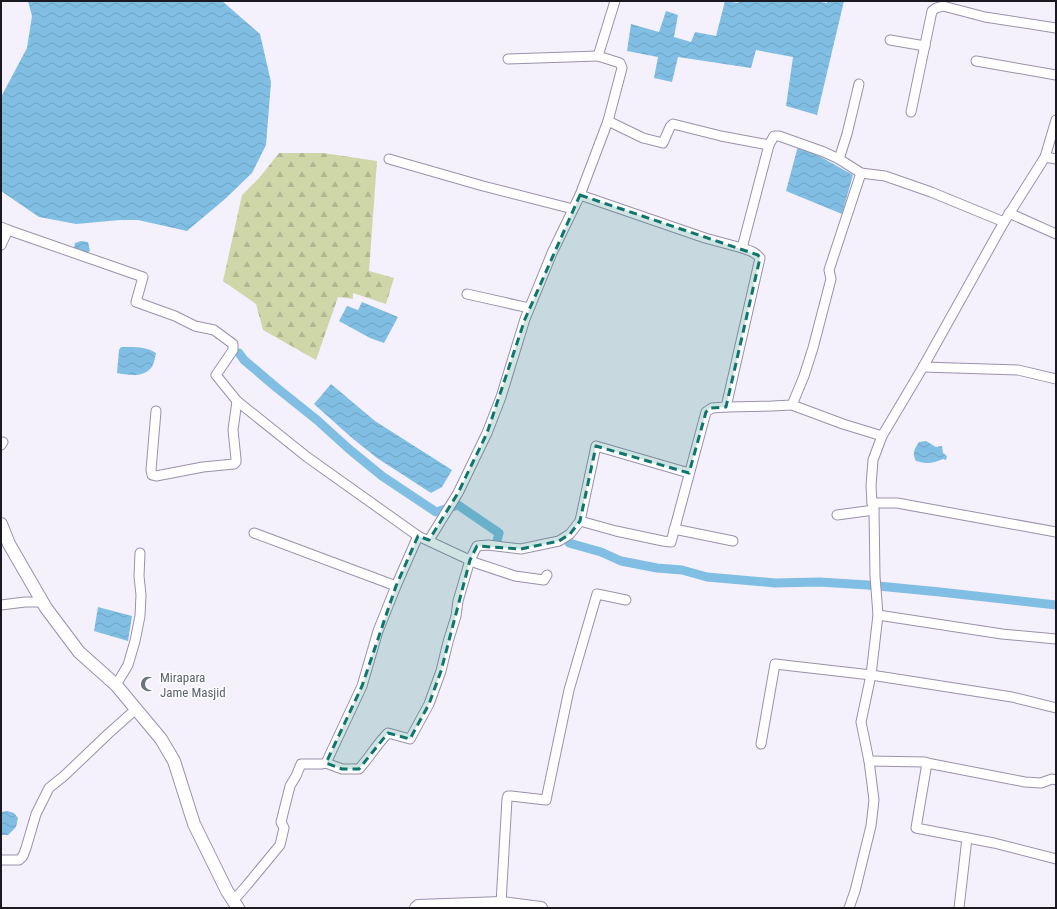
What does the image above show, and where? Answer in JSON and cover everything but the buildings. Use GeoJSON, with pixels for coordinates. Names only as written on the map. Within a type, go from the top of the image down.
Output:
{"type":"FeatureCollection","features":[{"type":"Feature","properties":{"kind":"street"},"geometry":{"type":"LineString","coordinates":[[598,56],[615,1]]}},
{"type":"Feature","properties":{"kind":"street"},"geometry":{"type":"LineString","coordinates":[[910,112],[932,11],[936,8],[943,6],[985,17],[1056,28]]}},
{"type":"Feature","properties":{"kind":"street"},"geometry":{"type":"LineString","coordinates":[[890,40],[925,46]]}},
{"type":"Feature","properties":{"kind":"street"},"geometry":{"type":"LineString","coordinates":[[429,540],[458,493],[487,433],[501,397],[529,308],[552,253],[580,195],[608,121],[617,92],[622,68],[620,63],[598,56],[508,59]]}},
{"type":"Feature","properties":{"kind":"street"},"geometry":{"type":"LineString","coordinates":[[976,60],[1056,75]]}},
{"type":"Feature","properties":{"kind":"street"},"geometry":{"type":"LineString","coordinates":[[840,159],[859,84]]}},
{"type":"Feature","properties":{"kind":"street"},"geometry":{"type":"LineString","coordinates":[[849,908],[855,891],[871,826],[874,800],[869,761],[861,722],[871,675],[878,616],[871,486],[873,460],[882,436],[923,367],[1004,222],[1045,157],[1056,120]]}},
{"type":"Feature","properties":{"kind":"street"},"geometry":{"type":"LineString","coordinates":[[608,121],[643,138],[663,143],[670,127],[674,124],[721,136],[769,145]]}},
{"type":"Feature","properties":{"kind":"street"},"geometry":{"type":"LineString","coordinates":[[742,248],[769,145],[774,136],[779,136],[824,152],[840,159],[861,172],[885,176],[931,192],[1004,222]]}},
{"type":"Feature","properties":{"kind":"street"},"geometry":{"type":"LineString","coordinates":[[1045,157],[1056,159]]}},
{"type":"Feature","properties":{"kind":"street"},"geometry":{"type":"LineString","coordinates":[[389,159],[573,210]]}},
{"type":"Feature","properties":{"kind":"street"},"geometry":{"type":"LineString","coordinates":[[792,405],[804,376],[813,348],[832,279],[829,270],[861,172]]}},
{"type":"Feature","properties":{"kind":"street"},"geometry":{"type":"LineString","coordinates":[[580,195],[706,238],[754,252],[758,255],[760,258],[726,407]]}},
{"type":"Feature","properties":{"kind":"street"},"geometry":{"type":"LineString","coordinates":[[1010,213],[1056,234]]}},
{"type":"Feature","properties":{"kind":"street"},"geometry":{"type":"LineString","coordinates":[[1,245],[5,228],[143,277],[136,302],[175,316],[195,326],[214,330],[233,344],[233,350],[216,375],[237,401],[307,457],[418,536],[476,563],[515,576],[544,580],[547,575]]}},
{"type":"Feature","properties":{"kind":"street"},"geometry":{"type":"LineString","coordinates":[[467,294],[529,308]]}},
{"type":"Feature","properties":{"kind":"street"},"geometry":{"type":"LineString","coordinates":[[923,367],[1018,370],[1056,379]]}},
{"type":"Feature","properties":{"kind":"street"},"geometry":{"type":"LineString","coordinates":[[156,411],[151,470],[152,475],[156,476],[203,467],[234,464],[236,459],[233,430],[237,401]]}},
{"type":"Feature","properties":{"kind":"street"},"geometry":{"type":"LineString","coordinates":[[580,521],[616,531],[671,542],[706,412],[712,408],[792,405],[843,424],[882,436]]}},
{"type":"Feature","properties":{"kind":"street"},"geometry":{"type":"LineString","coordinates":[[1,524],[9,544],[43,602],[79,652],[116,684],[161,739],[174,761],[194,824],[227,891],[236,904],[247,885],[280,845],[284,828],[281,822],[290,786],[301,764],[326,763],[342,769],[359,769],[388,733],[410,739],[429,704],[441,671],[456,616],[458,601],[470,560],[477,546],[488,545],[521,549],[560,541],[570,534],[580,521],[596,446],[689,472]]}},
{"type":"Feature","properties":{"kind":"street"},"geometry":{"type":"LineString","coordinates":[[837,515],[897,503],[1056,532]]}},
{"type":"Feature","properties":{"kind":"street"},"geometry":{"type":"LineString","coordinates":[[674,529],[733,541]]}},
{"type":"Feature","properties":{"kind":"street"},"geometry":{"type":"LineString","coordinates":[[254,534],[396,586]]}},
{"type":"Feature","properties":{"kind":"street"},"geometry":{"type":"LineString","coordinates":[[326,763],[362,686],[378,631],[418,536]]}},
{"type":"Feature","properties":{"kind":"street"},"geometry":{"type":"LineString","coordinates":[[116,684],[128,665],[140,616],[140,553]]}},
{"type":"Feature","properties":{"kind":"street"},"geometry":{"type":"LineString","coordinates":[[501,903],[506,799],[508,796],[511,796],[546,800],[569,690],[597,594],[626,600]]}},
{"type":"Feature","properties":{"kind":"street"},"geometry":{"type":"LineString","coordinates":[[1,605],[25,602],[43,602]]}},
{"type":"Feature","properties":{"kind":"street"},"geometry":{"type":"LineString","coordinates":[[878,616],[1002,634],[1056,639]]}},
{"type":"Feature","properties":{"kind":"street"},"geometry":{"type":"LineString","coordinates":[[761,744],[775,664],[871,675],[1012,697],[1056,708]]}},
{"type":"Feature","properties":{"kind":"street"},"geometry":{"type":"LineString","coordinates":[[1,860],[19,860],[23,856],[36,814],[49,788],[136,709]]}},
{"type":"Feature","properties":{"kind":"street"},"geometry":{"type":"LineString","coordinates":[[869,761],[925,762],[1025,782],[1041,783],[1052,779],[1056,780]]}},
{"type":"Feature","properties":{"kind":"street"},"geometry":{"type":"LineString","coordinates":[[927,763],[916,828],[994,843],[1056,859]]}},
{"type":"Feature","properties":{"kind":"street"},"geometry":{"type":"LineString","coordinates":[[960,908],[967,838]]}},
{"type":"Feature","properties":{"kind":"street"},"geometry":{"type":"LineString","coordinates":[[416,908],[418,906],[479,906],[501,903],[541,908]]}},
{"type":"Feature","properties":{"kind":"highlighted area"},"geometry":{"type":"Polygon","coordinates":[[[580,195],[758,255],[760,258],[726,407],[710,408],[706,412],[689,473],[596,446],[580,521],[570,534],[559,541],[521,549],[477,546],[470,560],[441,671],[429,704],[410,739],[388,733],[359,769],[342,769],[326,763],[362,686],[396,586],[418,536],[429,540],[458,493],[487,433],[525,319],[580,195]]]}},
{"type":"Feature","properties":{"kind":"green space"},"geometry":{"type":"Polygon","coordinates":[[[279,153],[323,153],[377,161],[369,271],[394,278],[386,304],[353,293],[353,299],[338,297],[316,360],[263,330],[256,304],[223,281],[242,195],[260,177],[279,153]]]}},
{"type":"Feature","properties":{"kind":"water"},"geometry":{"type":"Polygon","coordinates":[[[28,1],[222,1],[260,34],[271,82],[266,145],[252,173],[225,199],[187,231],[138,220],[76,224],[39,217],[1,191],[1,97],[27,48],[32,16],[28,1]]]}},
{"type":"Feature","properties":{"kind":"water"},"geometry":{"type":"Polygon","coordinates":[[[725,1],[738,3],[739,1],[816,1],[827,3],[827,1],[844,1],[817,115],[786,106],[793,57],[756,50],[751,68],[678,57],[672,82],[654,78],[658,57],[627,51],[631,24],[659,32],[666,11],[678,15],[674,37],[691,42],[695,32],[716,36],[725,1]]]}},
{"type":"Feature","properties":{"kind":"water"},"geometry":{"type":"Polygon","coordinates":[[[798,146],[853,175],[842,214],[786,191],[798,146]]]}},
{"type":"Feature","properties":{"kind":"water"},"geometry":{"type":"Polygon","coordinates":[[[81,241],[88,242],[90,251],[85,254],[74,249],[75,243],[81,241]]]}},
{"type":"Feature","properties":{"kind":"water"},"geometry":{"type":"Polygon","coordinates":[[[362,302],[398,317],[384,343],[370,338],[339,321],[347,306],[358,310],[362,302]]]}},
{"type":"Feature","properties":{"kind":"water"},"geometry":{"type":"Polygon","coordinates":[[[121,347],[144,348],[156,353],[152,367],[148,371],[139,375],[117,373],[119,350],[121,347]]]}},
{"type":"Feature","properties":{"kind":"water"},"geometry":{"type":"Polygon","coordinates":[[[331,384],[375,421],[452,470],[442,487],[431,493],[377,458],[314,404],[331,384]]]}},
{"type":"Feature","properties":{"kind":"water"},"geometry":{"type":"Polygon","coordinates":[[[926,441],[936,447],[942,446],[943,453],[947,456],[946,460],[943,459],[930,463],[916,461],[914,452],[916,447],[919,442],[926,441]]]}},
{"type":"Feature","properties":{"kind":"water"},"geometry":{"type":"Polygon","coordinates":[[[98,607],[132,616],[128,641],[94,631],[98,607]]]}},
{"type":"Feature","properties":{"kind":"water"},"geometry":{"type":"Polygon","coordinates":[[[7,811],[14,813],[18,818],[16,827],[8,835],[1,835],[1,812],[7,811]]]}},
{"type":"Feature","properties":{"kind":"waterway"},"geometry":{"type":"LineString","coordinates":[[239,353],[244,360],[382,476],[436,512],[458,505],[499,533],[497,541]]}},
{"type":"Feature","properties":{"kind":"waterway"},"geometry":{"type":"LineString","coordinates":[[569,543],[601,552],[621,561],[657,568],[682,570],[707,577],[775,583],[819,582],[868,585],[1056,605]]}},
{"type":"Feature","properties":{"kind":"place","name":"Mirapara Jame Masjid"},"geometry":{"type":"Point","coordinates":[148,684]}}]}
